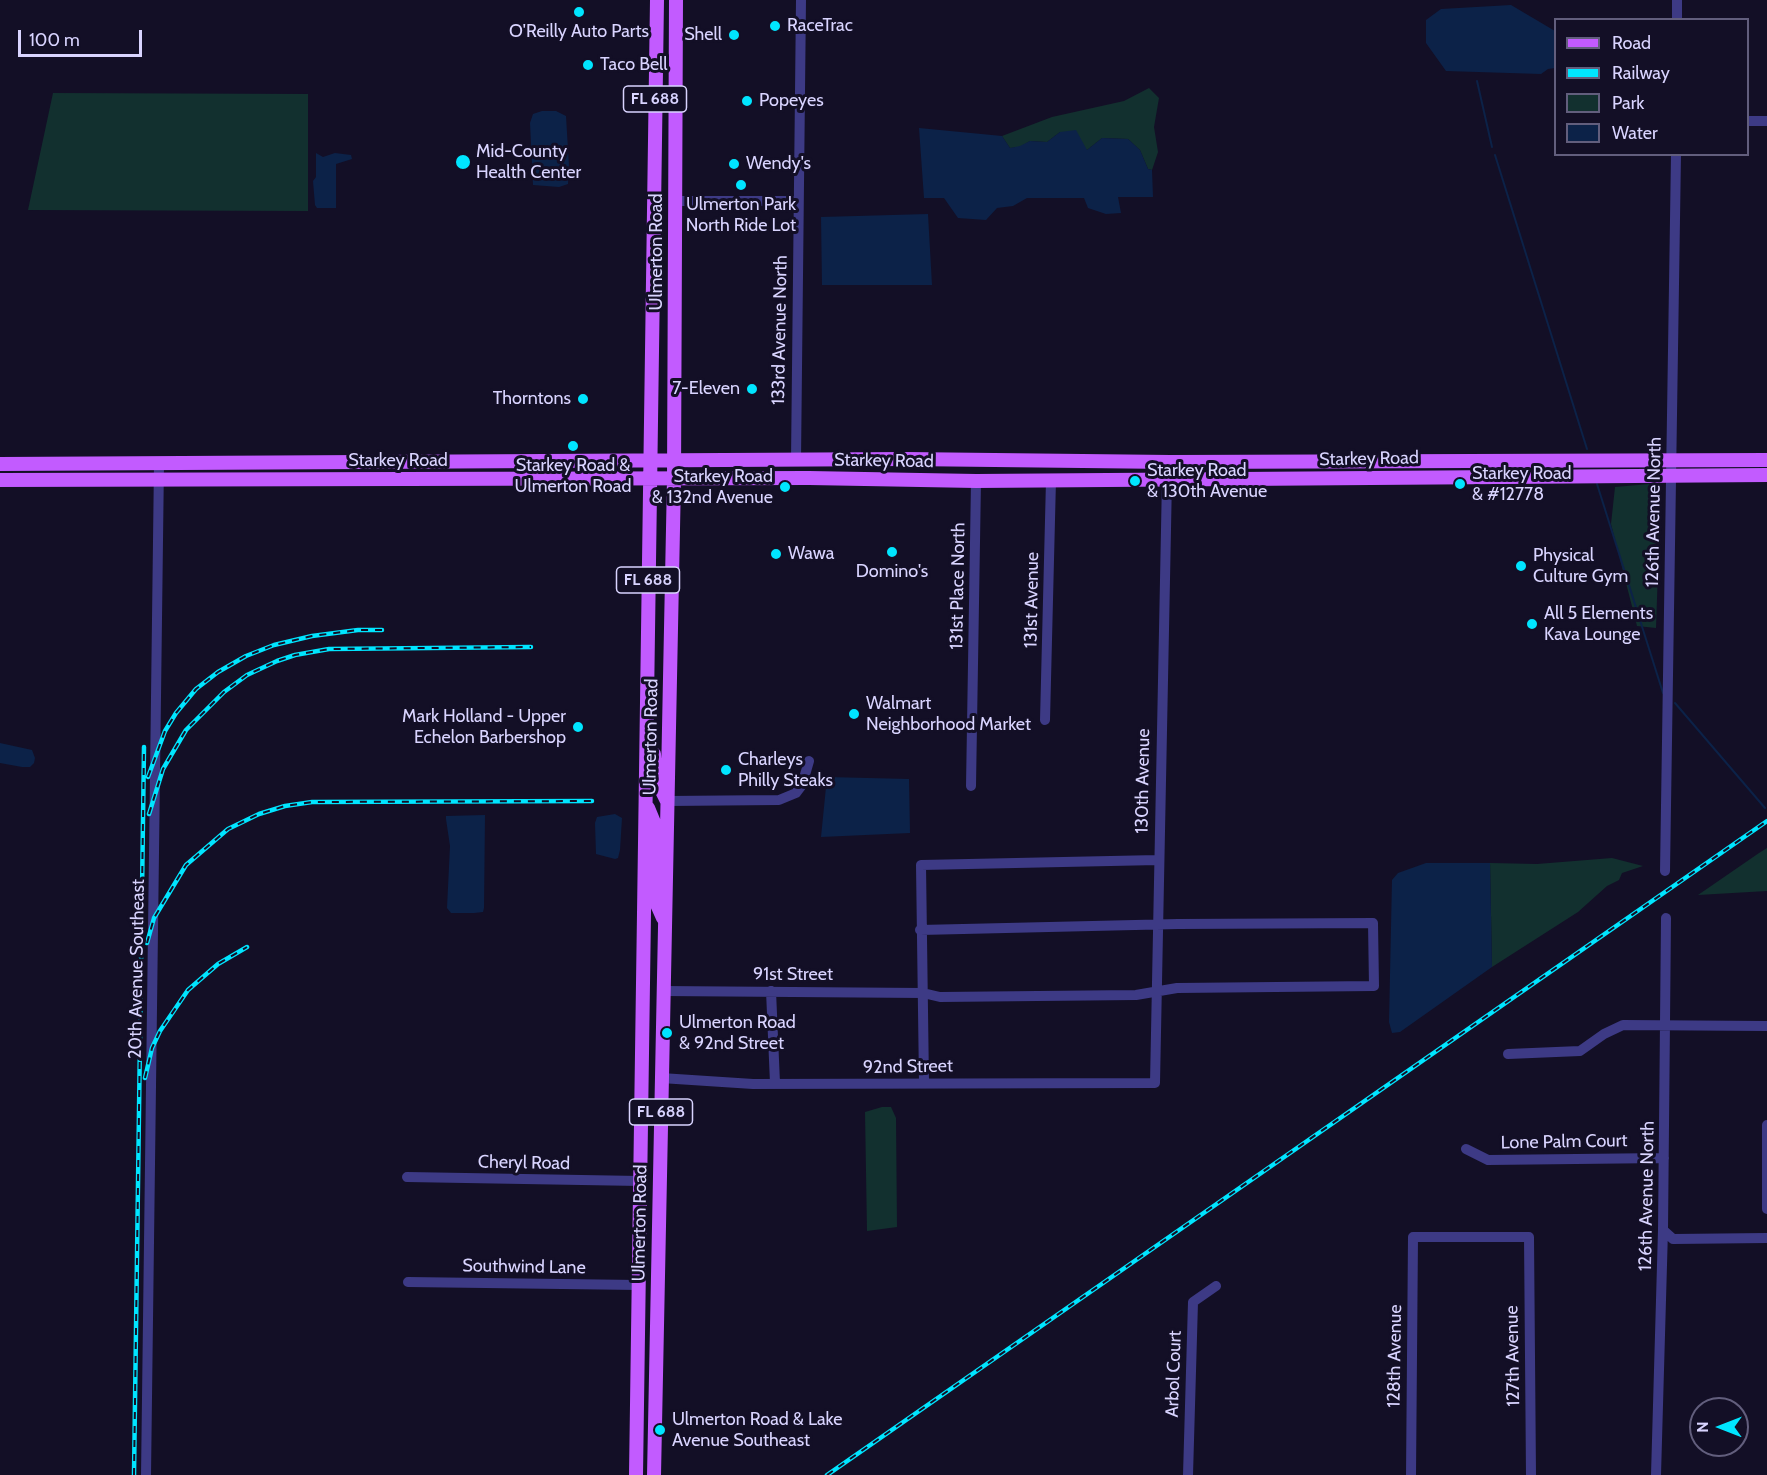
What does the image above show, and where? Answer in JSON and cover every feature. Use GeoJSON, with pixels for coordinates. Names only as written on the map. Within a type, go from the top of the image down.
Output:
{"type":"FeatureCollection","features":[{"type":"Feature","properties":{"kind":"main road","name":"Ulmerton Road"},"geometry":{"type":"LineString","coordinates":[[636,1475],[657,0]]}},
{"type":"Feature","properties":{"kind":"main road","name":"Ulmerton Road"},"geometry":{"type":"LineString","coordinates":[[654,1475],[674,479],[676,0]]}},
{"type":"Feature","properties":{"kind":"main road","name":"Starkey Road"},"geometry":{"type":"LineString","coordinates":[[0,464],[674,460],[1767,460]]}},
{"type":"Feature","properties":{"kind":"main road"},"geometry":{"type":"LineString","coordinates":[[902,480],[928,460]]}},
{"type":"Feature","properties":{"kind":"main road"},"geometry":{"type":"LineString","coordinates":[[1149,461],[1167,479],[1186,466],[1232,466],[1238,461]]}},
{"type":"Feature","properties":{"kind":"main road","name":"Starkey Road"},"geometry":{"type":"LineString","coordinates":[[0,480],[975,481],[1767,475]]}},
{"type":"Feature","properties":{"kind":"main road"},"geometry":{"type":"LineString","coordinates":[[647,745],[654,754],[656,779],[668,801]]}},
{"type":"Feature","properties":{"kind":"main road"},"geometry":{"type":"LineString","coordinates":[[645,804],[656,825],[655,900],[665,920]]}},
{"type":"Feature","properties":{"kind":"main road"},"geometry":{"type":"LineString","coordinates":[[643,958],[654,976],[653,1057],[661,1078]]}},
{"type":"Feature","properties":{"kind":"main road"},"geometry":{"type":"LineString","coordinates":[[640,1181],[649,1202],[649,1316],[651,1323],[656,1324]]}},
{"type":"Feature","properties":{"kind":"street","name":"133rd Avenue North"},"geometry":{"type":"LineString","coordinates":[[796,460],[797,201],[801,0]]}},
{"type":"Feature","properties":{"kind":"street"},"geometry":{"type":"LineString","coordinates":[[1677,0],[1677,18]]}},
{"type":"Feature","properties":{"kind":"street"},"geometry":{"type":"LineString","coordinates":[[1749,121],[1767,121]]}},
{"type":"Feature","properties":{"kind":"street","name":"126th Avenue North"},"geometry":{"type":"LineString","coordinates":[[1665,871],[1676,156]]}},
{"type":"Feature","properties":{"kind":"street"},"geometry":{"type":"LineString","coordinates":[[676,201],[797,201]]}},
{"type":"Feature","properties":{"kind":"street","name":"20th Avenue Southeast"},"geometry":{"type":"LineString","coordinates":[[146,1475],[159,463]]}},
{"type":"Feature","properties":{"kind":"street","name":"130th Avenue"},"geometry":{"type":"LineString","coordinates":[[1155,1083],[1167,479]]}},
{"type":"Feature","properties":{"kind":"street","name":"131st Avenue"},"geometry":{"type":"LineString","coordinates":[[1046,720],[1051,480]]}},
{"type":"Feature","properties":{"kind":"street","name":"131st Place North"},"geometry":{"type":"LineString","coordinates":[[971,786],[975,481]]}},
{"type":"Feature","properties":{"kind":"street"},"geometry":{"type":"LineString","coordinates":[[668,801],[779,800],[796,793],[802,785],[809,762]]}},
{"type":"Feature","properties":{"kind":"street"},"geometry":{"type":"LineString","coordinates":[[924,1083],[920,930],[921,865],[1158,860]]}},
{"type":"Feature","properties":{"kind":"street","name":"126th Avenue North"},"geometry":{"type":"LineString","coordinates":[[1656,1475],[1663,1230],[1666,918]]}},
{"type":"Feature","properties":{"kind":"street","name":"91st Street"},"geometry":{"type":"LineString","coordinates":[[662,991],[923,993],[940,997],[1113,996],[1136,995],[1157,990],[1374,986],[1373,923],[1158,926]]}},
{"type":"Feature","properties":{"kind":"street"},"geometry":{"type":"LineString","coordinates":[[920,930],[1158,926]]}},
{"type":"Feature","properties":{"kind":"street"},"geometry":{"type":"LineString","coordinates":[[771,991],[775,1083]]}},
{"type":"Feature","properties":{"kind":"street"},"geometry":{"type":"LineString","coordinates":[[1508,1054],[1580,1051],[1604,1034],[1623,1025],[1767,1026]]}},
{"type":"Feature","properties":{"kind":"street","name":"92nd Street"},"geometry":{"type":"LineString","coordinates":[[661,1078],[753,1084],[1155,1083]]}},
{"type":"Feature","properties":{"kind":"street"},"geometry":{"type":"LineString","coordinates":[[1767,1125],[1767,1209]]}},
{"type":"Feature","properties":{"kind":"street","name":"Lone Palm Court"},"geometry":{"type":"LineString","coordinates":[[1466,1149],[1488,1160],[1664,1158]]}},
{"type":"Feature","properties":{"kind":"street","name":"Cheryl Road"},"geometry":{"type":"LineString","coordinates":[[407,1177],[640,1181]]}},
{"type":"Feature","properties":{"kind":"street"},"geometry":{"type":"LineString","coordinates":[[1663,1230],[1673,1239],[1767,1238]]}},
{"type":"Feature","properties":{"kind":"street","name":"127th Avenue"},"geometry":{"type":"LineString","coordinates":[[1413,1237],[1529,1237],[1531,1475]]}},
{"type":"Feature","properties":{"kind":"street","name":"128th Avenue"},"geometry":{"type":"LineString","coordinates":[[1411,1475],[1413,1237]]}},
{"type":"Feature","properties":{"kind":"street","name":"Southwind Lane"},"geometry":{"type":"LineString","coordinates":[[408,1282],[639,1284]]}},
{"type":"Feature","properties":{"kind":"street","name":"Arbol Court"},"geometry":{"type":"LineString","coordinates":[[1188,1475],[1193,1302],[1216,1286]]}},
{"type":"Feature","properties":{"kind":"green space"},"geometry":{"type":"Polygon","coordinates":[[[1149,88],[1159,98],[1154,127],[1158,152],[1152,170],[1148,169],[1140,150],[1128,139],[1102,138],[1087,150],[1060,132],[1047,142],[1030,141],[1020,147],[1010,148],[1002,136],[1052,117],[1124,101],[1149,88]]]}},
{"type":"Feature","properties":{"kind":"green space"},"geometry":{"type":"Polygon","coordinates":[[[53,93],[308,94],[308,211],[28,210],[53,93]]]}},
{"type":"Feature","properties":{"kind":"green space"},"geometry":{"type":"Polygon","coordinates":[[[1661,483],[1656,628],[1637,626],[1611,524],[1615,487],[1661,483]]]}},
{"type":"Feature","properties":{"kind":"green space"},"geometry":{"type":"Polygon","coordinates":[[[1767,848],[1767,891],[1698,895],[1759,853],[1767,848]]]}},
{"type":"Feature","properties":{"kind":"green space"},"geometry":{"type":"Polygon","coordinates":[[[1612,858],[1643,866],[1622,873],[1619,880],[1607,886],[1578,912],[1492,967],[1490,863],[1537,864],[1612,858]]]}},
{"type":"Feature","properties":{"kind":"green space"},"geometry":{"type":"Polygon","coordinates":[[[891,1107],[896,1118],[897,1227],[867,1231],[865,1112],[891,1107]]]}},
{"type":"Feature","properties":{"kind":"water"},"geometry":{"type":"Polygon","coordinates":[[[1511,5],[1554,30],[1554,68],[1541,74],[1446,71],[1426,43],[1426,20],[1441,9],[1511,5]]]}},
{"type":"Feature","properties":{"kind":"water"},"geometry":{"type":"Polygon","coordinates":[[[542,111],[556,111],[566,116],[568,184],[559,187],[533,185],[530,123],[533,114],[542,111]]]}},
{"type":"Feature","properties":{"kind":"water"},"geometry":{"type":"Polygon","coordinates":[[[919,128],[1002,136],[1010,148],[1030,141],[1047,142],[1060,132],[1076,130],[1087,150],[1102,138],[1128,139],[1140,150],[1148,169],[1152,170],[1153,197],[1118,197],[1121,213],[1106,214],[1088,208],[1084,198],[1027,198],[1013,206],[997,208],[986,220],[958,218],[944,198],[924,198],[919,128]]]}},
{"type":"Feature","properties":{"kind":"water"},"geometry":{"type":"Polygon","coordinates":[[[316,153],[323,157],[335,153],[351,155],[352,159],[336,164],[336,208],[317,208],[315,205],[313,181],[316,177],[316,153]]]}},
{"type":"Feature","properties":{"kind":"water"},"geometry":{"type":"Polygon","coordinates":[[[928,214],[932,285],[822,285],[821,217],[928,214]]]}},
{"type":"Feature","properties":{"kind":"water"},"geometry":{"type":"Polygon","coordinates":[[[0,743],[32,750],[34,763],[30,767],[22,767],[0,763],[0,743]]]}},
{"type":"Feature","properties":{"kind":"water"},"geometry":{"type":"Polygon","coordinates":[[[827,777],[909,779],[910,833],[821,837],[827,777]]]}},
{"type":"Feature","properties":{"kind":"water"},"geometry":{"type":"Polygon","coordinates":[[[615,814],[622,818],[620,850],[618,858],[615,859],[596,854],[595,823],[597,817],[615,814]]]}},
{"type":"Feature","properties":{"kind":"water"},"geometry":{"type":"Polygon","coordinates":[[[485,815],[483,912],[451,913],[447,908],[450,846],[446,816],[485,815]]]}},
{"type":"Feature","properties":{"kind":"water"},"geometry":{"type":"Polygon","coordinates":[[[1426,863],[1490,863],[1492,967],[1400,1032],[1392,1033],[1389,1022],[1392,880],[1398,873],[1426,863]]]}},
{"type":"Feature","properties":{"kind":"waterway"},"geometry":{"type":"LineString","coordinates":[[1477,81],[1492,147]]}},
{"type":"Feature","properties":{"kind":"waterway"},"geometry":{"type":"LineString","coordinates":[[1495,155],[1587,449]]}},
{"type":"Feature","properties":{"kind":"waterway"},"geometry":{"type":"LineString","coordinates":[[1597,484],[1663,693]]}},
{"type":"Feature","properties":{"kind":"waterway"},"geometry":{"type":"LineString","coordinates":[[1675,703],[1765,808]]}},
{"type":"Feature","properties":{"kind":"railway"},"geometry":{"type":"LineString","coordinates":[[148,777],[165,731],[176,713],[196,689],[218,672],[246,656],[274,645],[312,636],[358,630],[382,630]]}},
{"type":"Feature","properties":{"kind":"railway"},"geometry":{"type":"LineString","coordinates":[[149,814],[163,769],[186,730],[224,692],[247,675],[277,661],[329,649],[531,647]]}},
{"type":"Feature","properties":{"kind":"railway"},"geometry":{"type":"LineString","coordinates":[[134,1475],[144,747]]}},
{"type":"Feature","properties":{"kind":"railway"},"geometry":{"type":"LineString","coordinates":[[147,943],[154,918],[186,865],[228,829],[259,814],[285,806],[312,802],[592,801]]}},
{"type":"Feature","properties":{"kind":"railway"},"geometry":{"type":"LineString","coordinates":[[827,1475],[1767,821]]}},
{"type":"Feature","properties":{"kind":"railway"},"geometry":{"type":"LineString","coordinates":[[145,1078],[152,1048],[160,1031],[188,990],[218,964],[247,947]]}},
{"type":"Feature","properties":{"kind":"place","name":"O'Reilly Auto Parts"},"geometry":{"type":"Point","coordinates":[579,12]}},
{"type":"Feature","properties":{"kind":"place","name":"RaceTrac"},"geometry":{"type":"Point","coordinates":[775,26]}},
{"type":"Feature","properties":{"kind":"place","name":"Shell"},"geometry":{"type":"Point","coordinates":[734,35]}},
{"type":"Feature","properties":{"kind":"place","name":"Taco Bell"},"geometry":{"type":"Point","coordinates":[588,65]}},
{"type":"Feature","properties":{"kind":"place","name":"Popeyes"},"geometry":{"type":"Point","coordinates":[747,101]}},
{"type":"Feature","properties":{"kind":"place","name":"Mid-County Health Center"},"geometry":{"type":"Point","coordinates":[463,162]}},
{"type":"Feature","properties":{"kind":"place","name":"Wendy's"},"geometry":{"type":"Point","coordinates":[734,164]}},
{"type":"Feature","properties":{"kind":"place","name":"Ulmerton Park North Ride Lot"},"geometry":{"type":"Point","coordinates":[741,185]}},
{"type":"Feature","properties":{"kind":"place","name":"7-Eleven"},"geometry":{"type":"Point","coordinates":[752,389]}},
{"type":"Feature","properties":{"kind":"place","name":"Thorntons"},"geometry":{"type":"Point","coordinates":[583,399]}},
{"type":"Feature","properties":{"kind":"place","name":"Starkey Road & Ulmerton Road"},"geometry":{"type":"Point","coordinates":[573,446]}},
{"type":"Feature","properties":{"kind":"place","name":"Starkey Road & 130th Avenue"},"geometry":{"type":"Point","coordinates":[1135,481]}},
{"type":"Feature","properties":{"kind":"place","name":"Starkey Road & #12778"},"geometry":{"type":"Point","coordinates":[1460,484]}},
{"type":"Feature","properties":{"kind":"place","name":"Starkey Road & 132nd Avenue"},"geometry":{"type":"Point","coordinates":[785,487]}},
{"type":"Feature","properties":{"kind":"place","name":"Domino's"},"geometry":{"type":"Point","coordinates":[892,552]}},
{"type":"Feature","properties":{"kind":"place","name":"Wawa"},"geometry":{"type":"Point","coordinates":[776,554]}},
{"type":"Feature","properties":{"kind":"place","name":"Physical Culture Gym"},"geometry":{"type":"Point","coordinates":[1521,566]}},
{"type":"Feature","properties":{"kind":"place","name":"All 5 Elements Kava Lounge"},"geometry":{"type":"Point","coordinates":[1532,624]}},
{"type":"Feature","properties":{"kind":"place","name":"Walmart Neighborhood Market"},"geometry":{"type":"Point","coordinates":[854,714]}},
{"type":"Feature","properties":{"kind":"place","name":"Mark Holland - Upper Echelon Barbershop"},"geometry":{"type":"Point","coordinates":[578,727]}},
{"type":"Feature","properties":{"kind":"place","name":"Charleys Philly Steaks"},"geometry":{"type":"Point","coordinates":[726,770]}},
{"type":"Feature","properties":{"kind":"place","name":"Ulmerton Road & 92nd Street"},"geometry":{"type":"Point","coordinates":[667,1033]}},
{"type":"Feature","properties":{"kind":"place","name":"Ulmerton Road & Lake Avenue Southeast"},"geometry":{"type":"Point","coordinates":[660,1430]}}]}
